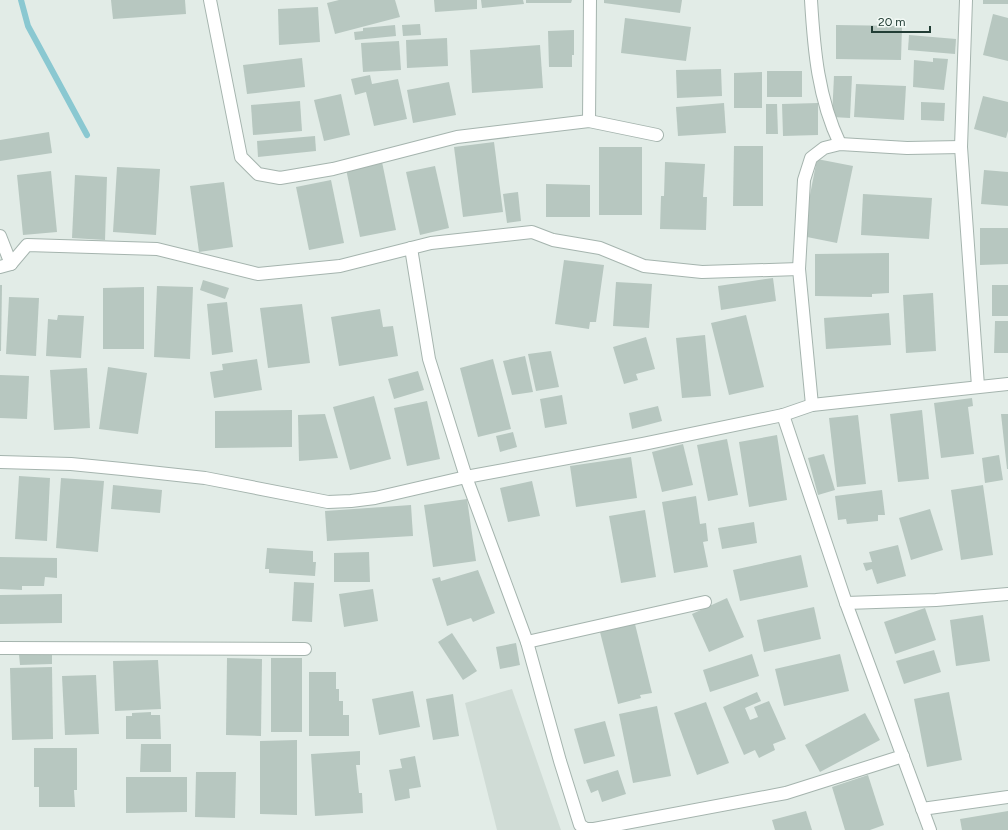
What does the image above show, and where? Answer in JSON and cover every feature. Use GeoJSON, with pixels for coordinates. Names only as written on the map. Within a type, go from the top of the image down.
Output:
{"type":"FeatureCollection","features":[{"type":"Feature","properties":{"kind":"street"},"geometry":{"type":"LineString","coordinates":[[210,0],[241,157],[258,174],[280,178],[333,169],[457,137],[589,121],[657,136]]}},
{"type":"Feature","properties":{"kind":"street"},"geometry":{"type":"LineString","coordinates":[[589,121],[590,0]]}},
{"type":"Feature","properties":{"kind":"street"},"geometry":{"type":"LineString","coordinates":[[811,0],[817,73],[830,123],[840,144]]}},
{"type":"Feature","properties":{"kind":"street"},"geometry":{"type":"LineString","coordinates":[[966,0],[961,147],[978,386]]}},
{"type":"Feature","properties":{"kind":"street"},"geometry":{"type":"LineString","coordinates":[[812,405],[799,269],[804,180],[812,158],[824,148],[840,144],[907,148],[961,147]]}},
{"type":"Feature","properties":{"kind":"street"},"geometry":{"type":"LineString","coordinates":[[6,266],[27,246],[157,249],[258,274],[340,266],[431,243],[532,232],[553,240],[600,248],[644,266],[702,272],[799,269]]}},
{"type":"Feature","properties":{"kind":"street"},"geometry":{"type":"LineString","coordinates":[[0,236],[6,266]]}},
{"type":"Feature","properties":{"kind":"street"},"geometry":{"type":"LineString","coordinates":[[411,248],[429,359],[466,477],[528,642],[560,761],[581,828],[594,829],[786,793],[903,756]]}},
{"type":"Feature","properties":{"kind":"street"},"geometry":{"type":"LineString","coordinates":[[0,462],[71,464],[205,478],[328,502],[375,498],[466,477],[643,444],[783,415],[812,405],[978,386],[1008,384]]}},
{"type":"Feature","properties":{"kind":"street"},"geometry":{"type":"LineString","coordinates":[[783,415],[846,603],[930,830]]}},
{"type":"Feature","properties":{"kind":"street"},"geometry":{"type":"LineString","coordinates":[[846,603],[936,600],[1008,594]]}},
{"type":"Feature","properties":{"kind":"street"},"geometry":{"type":"LineString","coordinates":[[528,642],[705,602]]}},
{"type":"Feature","properties":{"kind":"street"},"geometry":{"type":"LineString","coordinates":[[0,648],[305,649]]}},
{"type":"Feature","properties":{"kind":"street"},"geometry":{"type":"LineString","coordinates":[[922,809],[1008,797]]}},
{"type":"Feature","properties":{"kind":"shaded area"},"geometry":{"type":"Polygon","coordinates":[[[512,689],[561,830],[497,830],[465,703],[512,689]]]}},
{"type":"Feature","properties":{"kind":"building"},"geometry":{"type":"Polygon","coordinates":[[[111,0],[185,0],[186,14],[113,19],[111,0]]]}},
{"type":"Feature","properties":{"kind":"building"},"geometry":{"type":"Polygon","coordinates":[[[339,0],[395,0],[400,17],[335,34],[327,3],[339,0]]]}},
{"type":"Feature","properties":{"kind":"building"},"geometry":{"type":"Polygon","coordinates":[[[434,0],[477,0],[477,9],[435,12],[434,0]]]}},
{"type":"Feature","properties":{"kind":"building"},"geometry":{"type":"Polygon","coordinates":[[[481,0],[523,0],[524,4],[482,8],[481,0]]]}},
{"type":"Feature","properties":{"kind":"building"},"geometry":{"type":"Polygon","coordinates":[[[526,0],[572,0],[571,3],[526,3],[526,0]]]}},
{"type":"Feature","properties":{"kind":"building"},"geometry":{"type":"Polygon","coordinates":[[[604,0],[682,0],[680,13],[604,3],[604,0]]]}},
{"type":"Feature","properties":{"kind":"building"},"geometry":{"type":"Polygon","coordinates":[[[983,0],[1008,0],[1008,4],[983,4],[983,0]]]}},
{"type":"Feature","properties":{"kind":"building"},"geometry":{"type":"Polygon","coordinates":[[[318,7],[320,42],[279,45],[278,9],[318,7]]]}},
{"type":"Feature","properties":{"kind":"building"},"geometry":{"type":"Polygon","coordinates":[[[993,14],[1008,18],[1008,61],[983,55],[993,14]]]}},
{"type":"Feature","properties":{"kind":"building"},"geometry":{"type":"Polygon","coordinates":[[[625,18],[691,27],[686,61],[621,53],[625,18]]]}},
{"type":"Feature","properties":{"kind":"building"},"geometry":{"type":"Polygon","coordinates":[[[420,24],[421,35],[403,36],[402,25],[420,24]]]}},
{"type":"Feature","properties":{"kind":"building"},"geometry":{"type":"Polygon","coordinates":[[[395,25],[396,36],[355,40],[354,32],[363,31],[363,28],[395,25]]]}},
{"type":"Feature","properties":{"kind":"building"},"geometry":{"type":"Polygon","coordinates":[[[836,25],[902,26],[901,60],[836,59],[836,25]]]}},
{"type":"Feature","properties":{"kind":"building"},"geometry":{"type":"Polygon","coordinates":[[[574,30],[574,55],[572,55],[572,67],[549,67],[548,31],[574,30]]]}},
{"type":"Feature","properties":{"kind":"building"},"geometry":{"type":"Polygon","coordinates":[[[909,35],[956,39],[955,54],[908,50],[909,35]]]}},
{"type":"Feature","properties":{"kind":"building"},"geometry":{"type":"Polygon","coordinates":[[[447,38],[448,66],[407,68],[406,40],[447,38]]]}},
{"type":"Feature","properties":{"kind":"building"},"geometry":{"type":"Polygon","coordinates":[[[399,41],[401,70],[363,72],[361,43],[399,41]]]}},
{"type":"Feature","properties":{"kind":"building"},"geometry":{"type":"Polygon","coordinates":[[[540,45],[543,88],[472,93],[470,50],[540,45]]]}},
{"type":"Feature","properties":{"kind":"building"},"geometry":{"type":"Polygon","coordinates":[[[302,58],[305,87],[247,94],[243,65],[302,58]]]}},
{"type":"Feature","properties":{"kind":"building"},"geometry":{"type":"Polygon","coordinates":[[[933,58],[948,59],[944,90],[913,87],[914,60],[933,62],[933,58]]]}},
{"type":"Feature","properties":{"kind":"building"},"geometry":{"type":"Polygon","coordinates":[[[721,69],[722,96],[677,98],[676,70],[721,69]]]}},
{"type":"Feature","properties":{"kind":"building"},"geometry":{"type":"Polygon","coordinates":[[[767,71],[802,71],[802,97],[767,97],[767,71]]]}},
{"type":"Feature","properties":{"kind":"building"},"geometry":{"type":"Polygon","coordinates":[[[762,72],[762,108],[734,108],[734,73],[762,72]]]}},
{"type":"Feature","properties":{"kind":"building"},"geometry":{"type":"Polygon","coordinates":[[[370,75],[372,84],[398,79],[407,119],[374,126],[366,92],[355,95],[351,79],[370,75]]]}},
{"type":"Feature","properties":{"kind":"building"},"geometry":{"type":"Polygon","coordinates":[[[834,76],[852,76],[850,118],[832,117],[834,76]]]}},
{"type":"Feature","properties":{"kind":"building"},"geometry":{"type":"Polygon","coordinates":[[[449,82],[456,115],[413,123],[407,90],[449,82]]]}},
{"type":"Feature","properties":{"kind":"building"},"geometry":{"type":"Polygon","coordinates":[[[856,84],[906,86],[904,120],[854,117],[856,84]]]}},
{"type":"Feature","properties":{"kind":"building"},"geometry":{"type":"Polygon","coordinates":[[[341,94],[350,135],[324,141],[314,100],[341,94]]]}},
{"type":"Feature","properties":{"kind":"building"},"geometry":{"type":"Polygon","coordinates":[[[983,96],[1008,102],[1008,131],[1006,138],[974,129],[983,96]]]}},
{"type":"Feature","properties":{"kind":"building"},"geometry":{"type":"Polygon","coordinates":[[[300,101],[302,131],[253,135],[251,105],[300,101]]]}},
{"type":"Feature","properties":{"kind":"building"},"geometry":{"type":"Polygon","coordinates":[[[921,102],[945,103],[944,121],[921,120],[921,102]]]}},
{"type":"Feature","properties":{"kind":"building"},"geometry":{"type":"Polygon","coordinates":[[[724,103],[726,133],[678,136],[676,107],[724,103]]]}},
{"type":"Feature","properties":{"kind":"building"},"geometry":{"type":"Polygon","coordinates":[[[818,103],[818,135],[783,136],[782,104],[818,103]]]}},
{"type":"Feature","properties":{"kind":"building"},"geometry":{"type":"Polygon","coordinates":[[[766,104],[777,104],[778,134],[766,134],[766,104]]]}},
{"type":"Feature","properties":{"kind":"building"},"geometry":{"type":"Polygon","coordinates":[[[49,132],[52,153],[0,161],[0,140],[49,132]]]}},
{"type":"Feature","properties":{"kind":"building"},"geometry":{"type":"Polygon","coordinates":[[[315,136],[316,151],[258,157],[257,141],[315,136]]]}},
{"type":"Feature","properties":{"kind":"building"},"geometry":{"type":"Polygon","coordinates":[[[494,142],[503,212],[463,217],[454,147],[494,142]]]}},
{"type":"Feature","properties":{"kind":"building"},"geometry":{"type":"Polygon","coordinates":[[[734,146],[763,146],[763,206],[733,206],[734,146]]]}},
{"type":"Feature","properties":{"kind":"building"},"geometry":{"type":"Polygon","coordinates":[[[599,147],[642,147],[642,215],[599,215],[599,147]]]}},
{"type":"Feature","properties":{"kind":"building"},"geometry":{"type":"Polygon","coordinates":[[[381,157],[396,230],[360,237],[345,164],[381,157]]]}},
{"type":"Feature","properties":{"kind":"building"},"geometry":{"type":"Polygon","coordinates":[[[817,159],[853,166],[837,243],[802,236],[817,159]]]}},
{"type":"Feature","properties":{"kind":"building"},"geometry":{"type":"Polygon","coordinates":[[[665,162],[705,164],[703,197],[707,197],[706,230],[660,229],[661,196],[664,196],[665,162]]]}},
{"type":"Feature","properties":{"kind":"building"},"geometry":{"type":"Polygon","coordinates":[[[435,166],[449,228],[420,235],[406,172],[435,166]]]}},
{"type":"Feature","properties":{"kind":"building"},"geometry":{"type":"Polygon","coordinates":[[[117,167],[160,169],[156,235],[113,232],[117,167]]]}},
{"type":"Feature","properties":{"kind":"building"},"geometry":{"type":"Polygon","coordinates":[[[984,170],[1008,172],[1008,206],[981,204],[984,170]]]}},
{"type":"Feature","properties":{"kind":"building"},"geometry":{"type":"Polygon","coordinates":[[[51,171],[57,232],[23,235],[17,175],[51,171]]]}},
{"type":"Feature","properties":{"kind":"building"},"geometry":{"type":"Polygon","coordinates":[[[75,175],[107,177],[105,240],[72,238],[75,175]]]}},
{"type":"Feature","properties":{"kind":"building"},"geometry":{"type":"Polygon","coordinates":[[[331,180],[344,243],[309,250],[296,187],[331,180]]]}},
{"type":"Feature","properties":{"kind":"building"},"geometry":{"type":"Polygon","coordinates":[[[224,182],[233,247],[199,252],[190,186],[224,182]]]}},
{"type":"Feature","properties":{"kind":"building"},"geometry":{"type":"Polygon","coordinates":[[[546,184],[590,185],[590,217],[546,217],[546,184]]]}},
{"type":"Feature","properties":{"kind":"building"},"geometry":{"type":"Polygon","coordinates":[[[518,192],[521,221],[507,223],[503,194],[518,192]]]}},
{"type":"Feature","properties":{"kind":"building"},"geometry":{"type":"Polygon","coordinates":[[[863,194],[932,198],[929,239],[861,235],[863,194]]]}},
{"type":"Feature","properties":{"kind":"building"},"geometry":{"type":"Polygon","coordinates":[[[980,228],[1008,228],[1008,264],[980,265],[980,228]]]}},
{"type":"Feature","properties":{"kind":"building"},"geometry":{"type":"Polygon","coordinates":[[[889,253],[889,293],[872,294],[872,297],[815,296],[815,254],[889,253]]]}},
{"type":"Feature","properties":{"kind":"building"},"geometry":{"type":"Polygon","coordinates":[[[564,260],[604,265],[596,322],[590,322],[589,329],[555,324],[564,260]]]}},
{"type":"Feature","properties":{"kind":"building"},"geometry":{"type":"Polygon","coordinates":[[[773,278],[776,301],[721,310],[718,286],[773,278]]]}},
{"type":"Feature","properties":{"kind":"building"},"geometry":{"type":"Polygon","coordinates":[[[203,280],[229,288],[225,299],[200,290],[203,280]]]}},
{"type":"Feature","properties":{"kind":"building"},"geometry":{"type":"Polygon","coordinates":[[[616,282],[652,284],[649,328],[613,326],[616,282]]]}},
{"type":"Feature","properties":{"kind":"building"},"geometry":{"type":"Polygon","coordinates":[[[0,285],[2,285],[1,351],[0,351],[0,285]]]}},
{"type":"Feature","properties":{"kind":"building"},"geometry":{"type":"Polygon","coordinates":[[[992,285],[1008,285],[1008,316],[992,316],[992,285]]]}},
{"type":"Feature","properties":{"kind":"building"},"geometry":{"type":"Polygon","coordinates":[[[157,286],[193,287],[190,359],[154,357],[157,286]]]}},
{"type":"Feature","properties":{"kind":"building"},"geometry":{"type":"Polygon","coordinates":[[[144,287],[144,349],[103,349],[103,288],[144,287]]]}},
{"type":"Feature","properties":{"kind":"building"},"geometry":{"type":"Polygon","coordinates":[[[933,293],[936,351],[906,353],[903,295],[933,293]]]}},
{"type":"Feature","properties":{"kind":"building"},"geometry":{"type":"Polygon","coordinates":[[[9,297],[39,298],[36,356],[6,354],[9,297]]]}},
{"type":"Feature","properties":{"kind":"building"},"geometry":{"type":"Polygon","coordinates":[[[227,302],[233,352],[212,355],[207,304],[227,302]]]}},
{"type":"Feature","properties":{"kind":"building"},"geometry":{"type":"Polygon","coordinates":[[[302,304],[310,363],[268,368],[260,308],[302,304]]]}},
{"type":"Feature","properties":{"kind":"building"},"geometry":{"type":"Polygon","coordinates":[[[380,309],[383,327],[393,326],[398,356],[339,366],[331,317],[380,309]]]}},
{"type":"Feature","properties":{"kind":"building"},"geometry":{"type":"Polygon","coordinates":[[[889,313],[891,345],[826,349],[824,318],[889,313]]]}},
{"type":"Feature","properties":{"kind":"building"},"geometry":{"type":"Polygon","coordinates":[[[58,315],[84,316],[81,358],[46,356],[48,319],[57,320],[58,315]]]}},
{"type":"Feature","properties":{"kind":"building"},"geometry":{"type":"Polygon","coordinates":[[[746,315],[764,387],[729,395],[711,323],[746,315]]]}},
{"type":"Feature","properties":{"kind":"building"},"geometry":{"type":"Polygon","coordinates":[[[995,321],[1008,321],[1008,353],[994,353],[995,321]]]}},
{"type":"Feature","properties":{"kind":"building"},"geometry":{"type":"Polygon","coordinates":[[[705,335],[711,396],[682,398],[676,338],[705,335]]]}},
{"type":"Feature","properties":{"kind":"building"},"geometry":{"type":"Polygon","coordinates":[[[646,337],[655,369],[636,374],[638,380],[624,384],[613,347],[646,337]]]}},
{"type":"Feature","properties":{"kind":"building"},"geometry":{"type":"Polygon","coordinates":[[[551,351],[559,387],[536,391],[528,354],[551,351]]]}},
{"type":"Feature","properties":{"kind":"building"},"geometry":{"type":"Polygon","coordinates":[[[525,356],[533,392],[512,395],[503,361],[525,356]]]}},
{"type":"Feature","properties":{"kind":"building"},"geometry":{"type":"Polygon","coordinates":[[[257,359],[262,390],[214,398],[210,372],[223,370],[222,364],[257,359]]]}},
{"type":"Feature","properties":{"kind":"building"},"geometry":{"type":"Polygon","coordinates":[[[493,359],[511,429],[478,437],[460,368],[493,359]]]}},
{"type":"Feature","properties":{"kind":"building"},"geometry":{"type":"Polygon","coordinates":[[[108,367],[147,373],[138,434],[99,429],[108,367]]]}},
{"type":"Feature","properties":{"kind":"building"},"geometry":{"type":"Polygon","coordinates":[[[87,368],[90,428],[54,430],[50,370],[87,368]]]}},
{"type":"Feature","properties":{"kind":"building"},"geometry":{"type":"Polygon","coordinates":[[[418,371],[424,390],[394,399],[388,379],[418,371]]]}},
{"type":"Feature","properties":{"kind":"building"},"geometry":{"type":"Polygon","coordinates":[[[0,375],[29,376],[27,419],[0,418],[0,375]]]}},
{"type":"Feature","properties":{"kind":"building"},"geometry":{"type":"Polygon","coordinates":[[[562,395],[567,424],[545,428],[540,399],[562,395]]]}},
{"type":"Feature","properties":{"kind":"building"},"geometry":{"type":"Polygon","coordinates":[[[374,396],[391,459],[350,470],[333,407],[374,396]]]}},
{"type":"Feature","properties":{"kind":"building"},"geometry":{"type":"Polygon","coordinates":[[[972,398],[973,406],[968,407],[974,454],[941,458],[934,403],[972,398]]]}},
{"type":"Feature","properties":{"kind":"building"},"geometry":{"type":"Polygon","coordinates":[[[427,401],[440,459],[407,466],[394,408],[427,401]]]}},
{"type":"Feature","properties":{"kind":"building"},"geometry":{"type":"Polygon","coordinates":[[[658,406],[662,421],[632,429],[629,413],[658,406]]]}},
{"type":"Feature","properties":{"kind":"building"},"geometry":{"type":"Polygon","coordinates":[[[292,410],[292,447],[215,448],[215,411],[292,410]]]}},
{"type":"Feature","properties":{"kind":"building"},"geometry":{"type":"Polygon","coordinates":[[[922,410],[929,479],[898,482],[890,414],[922,410]]]}},
{"type":"Feature","properties":{"kind":"building"},"geometry":{"type":"Polygon","coordinates":[[[325,414],[338,458],[299,461],[298,415],[325,414]]]}},
{"type":"Feature","properties":{"kind":"building"},"geometry":{"type":"Polygon","coordinates":[[[1001,414],[1008,414],[1008,469],[1007,469],[1001,414]]]}},
{"type":"Feature","properties":{"kind":"building"},"geometry":{"type":"Polygon","coordinates":[[[858,415],[866,484],[837,487],[829,418],[858,415]]]}},
{"type":"Feature","properties":{"kind":"building"},"geometry":{"type":"Polygon","coordinates":[[[513,432],[517,447],[500,452],[496,436],[513,432]]]}},
{"type":"Feature","properties":{"kind":"building"},"geometry":{"type":"Polygon","coordinates":[[[777,435],[787,500],[749,507],[739,442],[777,435]]]}},
{"type":"Feature","properties":{"kind":"building"},"geometry":{"type":"Polygon","coordinates":[[[727,439],[738,495],[708,501],[697,445],[727,439]]]}},
{"type":"Feature","properties":{"kind":"building"},"geometry":{"type":"Polygon","coordinates":[[[683,444],[693,485],[662,492],[652,452],[683,444]]]}},
{"type":"Feature","properties":{"kind":"building"},"geometry":{"type":"Polygon","coordinates":[[[824,454],[835,490],[818,495],[808,458],[824,454]]]}},
{"type":"Feature","properties":{"kind":"building"},"geometry":{"type":"Polygon","coordinates":[[[999,455],[1003,480],[985,483],[982,458],[999,455]]]}},
{"type":"Feature","properties":{"kind":"building"},"geometry":{"type":"Polygon","coordinates":[[[631,457],[637,498],[576,507],[570,466],[631,457]]]}},
{"type":"Feature","properties":{"kind":"building"},"geometry":{"type":"Polygon","coordinates":[[[19,476],[50,478],[47,541],[15,539],[19,476]]]}},
{"type":"Feature","properties":{"kind":"building"},"geometry":{"type":"Polygon","coordinates":[[[61,478],[104,481],[98,552],[56,548],[61,478]]]}},
{"type":"Feature","properties":{"kind":"building"},"geometry":{"type":"Polygon","coordinates":[[[532,481],[540,516],[508,522],[500,488],[532,481]]]}},
{"type":"Feature","properties":{"kind":"building"},"geometry":{"type":"Polygon","coordinates":[[[113,485],[162,490],[160,513],[111,509],[113,485]]]}},
{"type":"Feature","properties":{"kind":"building"},"geometry":{"type":"Polygon","coordinates":[[[983,485],[993,555],[961,560],[951,490],[983,485]]]}},
{"type":"Feature","properties":{"kind":"building"},"geometry":{"type":"Polygon","coordinates":[[[882,490],[885,515],[878,515],[878,521],[847,524],[846,519],[838,520],[835,496],[882,490]]]}},
{"type":"Feature","properties":{"kind":"building"},"geometry":{"type":"Polygon","coordinates":[[[696,496],[700,524],[706,523],[708,541],[703,542],[708,567],[674,573],[662,502],[696,496]]]}},
{"type":"Feature","properties":{"kind":"building"},"geometry":{"type":"Polygon","coordinates":[[[467,499],[476,561],[433,567],[424,505],[467,499]]]}},
{"type":"Feature","properties":{"kind":"building"},"geometry":{"type":"Polygon","coordinates":[[[411,505],[413,536],[327,541],[325,511],[411,505]]]}},
{"type":"Feature","properties":{"kind":"building"},"geometry":{"type":"Polygon","coordinates":[[[930,509],[943,550],[911,560],[899,518],[930,509]]]}},
{"type":"Feature","properties":{"kind":"building"},"geometry":{"type":"Polygon","coordinates":[[[645,510],[656,577],[621,583],[609,516],[645,510]]]}},
{"type":"Feature","properties":{"kind":"building"},"geometry":{"type":"Polygon","coordinates":[[[754,522],[757,543],[722,549],[718,528],[754,522]]]}},
{"type":"Feature","properties":{"kind":"building"},"geometry":{"type":"Polygon","coordinates":[[[898,545],[906,576],[877,584],[872,569],[866,571],[863,563],[872,562],[869,552],[898,545]]]}},
{"type":"Feature","properties":{"kind":"building"},"geometry":{"type":"Polygon","coordinates":[[[267,548],[313,551],[313,562],[316,562],[315,576],[269,573],[269,569],[265,569],[267,548]]]}},
{"type":"Feature","properties":{"kind":"building"},"geometry":{"type":"Polygon","coordinates":[[[369,552],[370,582],[334,582],[334,553],[369,552]]]}},
{"type":"Feature","properties":{"kind":"building"},"geometry":{"type":"Polygon","coordinates":[[[801,555],[808,587],[740,601],[733,570],[801,555]]]}},
{"type":"Feature","properties":{"kind":"building"},"geometry":{"type":"Polygon","coordinates":[[[0,557],[57,558],[57,578],[45,577],[44,586],[22,586],[22,590],[0,589],[0,557]]]}},
{"type":"Feature","properties":{"kind":"building"},"geometry":{"type":"Polygon","coordinates":[[[478,570],[495,613],[473,622],[471,618],[447,626],[432,579],[440,577],[441,581],[478,570]]]}},
{"type":"Feature","properties":{"kind":"building"},"geometry":{"type":"Polygon","coordinates":[[[294,582],[314,583],[312,622],[292,621],[294,582]]]}},
{"type":"Feature","properties":{"kind":"building"},"geometry":{"type":"Polygon","coordinates":[[[373,589],[378,621],[344,627],[339,594],[373,589]]]}},
{"type":"Feature","properties":{"kind":"building"},"geometry":{"type":"Polygon","coordinates":[[[62,594],[62,623],[0,624],[0,595],[62,594]]]}},
{"type":"Feature","properties":{"kind":"building"},"geometry":{"type":"Polygon","coordinates":[[[727,598],[744,637],[709,652],[692,614],[727,598]]]}},
{"type":"Feature","properties":{"kind":"building"},"geometry":{"type":"Polygon","coordinates":[[[814,607],[821,639],[764,652],[757,620],[814,607]]]}},
{"type":"Feature","properties":{"kind":"building"},"geometry":{"type":"Polygon","coordinates":[[[925,608],[936,640],[895,654],[884,622],[925,608]]]}},
{"type":"Feature","properties":{"kind":"building"},"geometry":{"type":"Polygon","coordinates":[[[983,615],[990,661],[956,666],[950,620],[983,615]]]}},
{"type":"Feature","properties":{"kind":"building"},"geometry":{"type":"Polygon","coordinates":[[[635,624],[652,693],[640,695],[641,698],[618,704],[600,632],[635,624]]]}},
{"type":"Feature","properties":{"kind":"building"},"geometry":{"type":"Polygon","coordinates":[[[452,633],[477,671],[463,680],[438,642],[452,633]]]}},
{"type":"Feature","properties":{"kind":"building"},"geometry":{"type":"Polygon","coordinates":[[[516,643],[520,665],[500,669],[496,647],[516,643]]]}},
{"type":"Feature","properties":{"kind":"building"},"geometry":{"type":"Polygon","coordinates":[[[934,650],[941,672],[904,684],[896,661],[934,650]]]}},
{"type":"Feature","properties":{"kind":"building"},"geometry":{"type":"Polygon","coordinates":[[[52,653],[52,664],[20,665],[19,654],[52,653]]]}},
{"type":"Feature","properties":{"kind":"building"},"geometry":{"type":"Polygon","coordinates":[[[752,654],[759,676],[710,692],[703,670],[752,654]]]}},
{"type":"Feature","properties":{"kind":"building"},"geometry":{"type":"Polygon","coordinates":[[[840,654],[849,691],[784,706],[775,669],[840,654]]]}},
{"type":"Feature","properties":{"kind":"building"},"geometry":{"type":"Polygon","coordinates":[[[227,658],[262,659],[261,736],[226,735],[227,658]]]}},
{"type":"Feature","properties":{"kind":"building"},"geometry":{"type":"Polygon","coordinates":[[[271,658],[302,658],[302,732],[271,732],[271,658]]]}},
{"type":"Feature","properties":{"kind":"building"},"geometry":{"type":"Polygon","coordinates":[[[158,660],[161,709],[115,711],[113,661],[158,660]]]}},
{"type":"Feature","properties":{"kind":"building"},"geometry":{"type":"Polygon","coordinates":[[[52,667],[53,739],[12,740],[10,668],[52,667]]]}},
{"type":"Feature","properties":{"kind":"building"},"geometry":{"type":"Polygon","coordinates":[[[309,672],[336,672],[336,689],[339,689],[339,701],[343,701],[343,715],[349,715],[349,736],[309,736],[309,672]]]}},
{"type":"Feature","properties":{"kind":"building"},"geometry":{"type":"Polygon","coordinates":[[[96,675],[99,734],[65,735],[62,676],[96,675]]]}},
{"type":"Feature","properties":{"kind":"building"},"geometry":{"type":"Polygon","coordinates":[[[413,691],[420,727],[379,735],[372,699],[413,691]]]}},
{"type":"Feature","properties":{"kind":"building"},"geometry":{"type":"Polygon","coordinates":[[[757,692],[761,701],[745,708],[750,720],[758,717],[754,707],[769,701],[786,739],[773,744],[775,750],[759,758],[755,750],[744,755],[723,707],[757,692]]]}},
{"type":"Feature","properties":{"kind":"building"},"geometry":{"type":"Polygon","coordinates":[[[949,692],[962,760],[927,767],[914,699],[949,692]]]}},
{"type":"Feature","properties":{"kind":"building"},"geometry":{"type":"Polygon","coordinates":[[[453,694],[459,736],[433,740],[426,699],[453,694]]]}},
{"type":"Feature","properties":{"kind":"building"},"geometry":{"type":"Polygon","coordinates":[[[706,702],[729,763],[697,775],[674,713],[706,702]]]}},
{"type":"Feature","properties":{"kind":"building"},"geometry":{"type":"Polygon","coordinates":[[[657,706],[671,776],[633,783],[619,714],[657,706]]]}},
{"type":"Feature","properties":{"kind":"building"},"geometry":{"type":"Polygon","coordinates":[[[151,712],[151,715],[160,715],[161,739],[126,739],[126,716],[132,716],[132,713],[151,712]]]}},
{"type":"Feature","properties":{"kind":"building"},"geometry":{"type":"Polygon","coordinates":[[[865,713],[880,740],[820,772],[805,745],[865,713]]]}},
{"type":"Feature","properties":{"kind":"building"},"geometry":{"type":"Polygon","coordinates":[[[605,721],[615,756],[584,764],[574,729],[605,721]]]}},
{"type":"Feature","properties":{"kind":"building"},"geometry":{"type":"Polygon","coordinates":[[[297,740],[297,815],[260,814],[260,741],[297,740]]]}},
{"type":"Feature","properties":{"kind":"building"},"geometry":{"type":"Polygon","coordinates":[[[141,744],[171,744],[171,772],[140,772],[141,744]]]}},
{"type":"Feature","properties":{"kind":"building"},"geometry":{"type":"Polygon","coordinates":[[[34,748],[77,748],[77,790],[74,790],[75,807],[39,807],[39,787],[34,787],[34,748]]]}},
{"type":"Feature","properties":{"kind":"building"},"geometry":{"type":"Polygon","coordinates":[[[360,751],[360,765],[356,765],[359,793],[362,793],[363,813],[315,816],[311,754],[360,751]]]}},
{"type":"Feature","properties":{"kind":"building"},"geometry":{"type":"Polygon","coordinates":[[[415,756],[421,787],[409,789],[410,798],[395,801],[389,770],[402,768],[400,759],[415,756]]]}},
{"type":"Feature","properties":{"kind":"building"},"geometry":{"type":"Polygon","coordinates":[[[618,770],[626,794],[602,802],[598,790],[591,793],[586,780],[618,770]]]}},
{"type":"Feature","properties":{"kind":"building"},"geometry":{"type":"Polygon","coordinates":[[[196,772],[236,772],[235,818],[195,817],[196,772]]]}},
{"type":"Feature","properties":{"kind":"building"},"geometry":{"type":"Polygon","coordinates":[[[868,775],[884,825],[870,830],[845,830],[832,787],[868,775]]]}},
{"type":"Feature","properties":{"kind":"building"},"geometry":{"type":"Polygon","coordinates":[[[126,777],[187,777],[187,812],[126,813],[126,777]]]}},
{"type":"Feature","properties":{"kind":"building"},"geometry":{"type":"Polygon","coordinates":[[[806,811],[812,830],[775,830],[772,820],[806,811]]]}},
{"type":"Feature","properties":{"kind":"building"},"geometry":{"type":"Polygon","coordinates":[[[1008,811],[1008,830],[962,830],[960,819],[1008,811]]]}},
{"type":"Feature","properties":{"kind":"waterway"},"geometry":{"type":"LineString","coordinates":[[21,0],[28,26],[87,135]]}}]}
